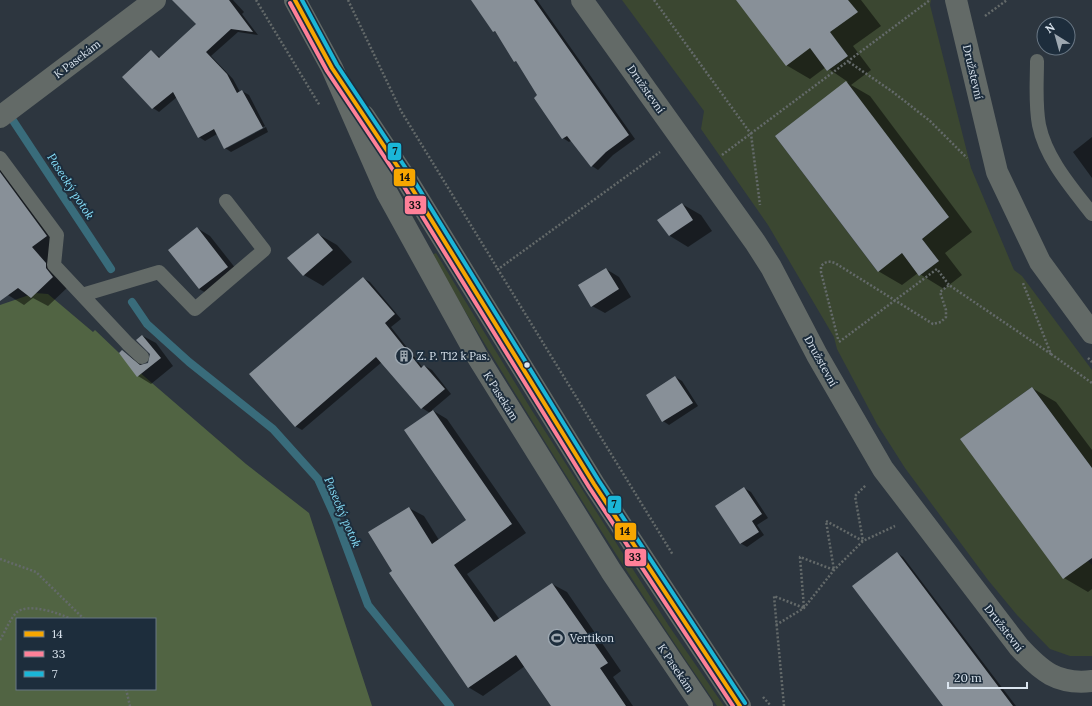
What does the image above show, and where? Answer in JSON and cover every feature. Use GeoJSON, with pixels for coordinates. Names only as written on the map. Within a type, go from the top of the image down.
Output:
{"type":"FeatureCollection","features":[{"type":"Feature","properties":{"kind":"street","name":"K Pasekám"},"geometry":{"type":"LineString","coordinates":[[0,117],[155,0]]}},
{"type":"Feature","properties":{"kind":"street","name":"K Pasekám"},"geometry":{"type":"LineString","coordinates":[[295,0],[332,68],[387,193],[469,342],[607,564],[702,706]]}},
{"type":"Feature","properties":{"kind":"street","name":"Družstevní"},"geometry":{"type":"LineString","coordinates":[[582,0],[680,137],[770,267],[817,355],[883,469],[1019,647],[1037,667],[1058,678],[1073,682],[1092,682]]}},
{"type":"Feature","properties":{"kind":"street","name":"Družstevní"},"geometry":{"type":"LineString","coordinates":[[956,0],[997,172],[1040,262],[1092,333]]}},
{"type":"Feature","properties":{"kind":"street","name":"K Pasekám"},"geometry":{"type":"LineString","coordinates":[[332,68],[408,182],[590,478],[740,706]]}},
{"type":"Feature","properties":{"kind":"lane"},"geometry":{"type":"LineString","coordinates":[[1037,61],[1037,98],[1040,125],[1047,150],[1074,192],[1092,214]]}},
{"type":"Feature","properties":{"kind":"lane"},"geometry":{"type":"LineString","coordinates":[[0,158],[57,235],[54,265],[128,344],[142,356]]}},
{"type":"Feature","properties":{"kind":"lane"},"geometry":{"type":"LineString","coordinates":[[82,295],[158,272],[195,309],[264,250],[226,201]]}},
{"type":"Feature","properties":{"kind":"path"},"geometry":{"type":"LineString","coordinates":[[348,0],[401,111],[662,538]]}},
{"type":"Feature","properties":{"kind":"path"},"geometry":{"type":"LineString","coordinates":[[654,0],[750,134],[760,209]]}},
{"type":"Feature","properties":{"kind":"path"},"geometry":{"type":"LineString","coordinates":[[716,160],[930,0]]}},
{"type":"Feature","properties":{"kind":"path"},"geometry":{"type":"LineString","coordinates":[[849,62],[893,92],[930,121],[968,160]]}},
{"type":"Feature","properties":{"kind":"path"},"geometry":{"type":"LineString","coordinates":[[497,270],[680,137]]}},
{"type":"Feature","properties":{"kind":"path"},"geometry":{"type":"LineString","coordinates":[[838,342],[821,272],[821,266],[824,263],[829,261],[835,263],[934,324],[940,322],[946,317],[946,310],[940,292],[949,285]]}},
{"type":"Feature","properties":{"kind":"path"},"geometry":{"type":"LineString","coordinates":[[817,355],[838,342],[937,269],[949,285],[1092,383]]}},
{"type":"Feature","properties":{"kind":"path"},"geometry":{"type":"LineString","coordinates":[[1022,280],[1051,354]]}},
{"type":"Feature","properties":{"kind":"path"},"geometry":{"type":"LineString","coordinates":[[863,541],[855,496],[883,469]]}},
{"type":"Feature","properties":{"kind":"path"},"geometry":{"type":"LineString","coordinates":[[776,625],[804,608],[834,570],[863,541],[917,514]]}},
{"type":"Feature","properties":{"kind":"path"},"geometry":{"type":"LineString","coordinates":[[834,570],[826,521],[863,541]]}},
{"type":"Feature","properties":{"kind":"path"},"geometry":{"type":"LineString","coordinates":[[804,608],[800,557],[834,570]]}},
{"type":"Feature","properties":{"kind":"path"},"geometry":{"type":"LineString","coordinates":[[0,559],[36,572],[83,618]]}},
{"type":"Feature","properties":{"kind":"path"},"geometry":{"type":"LineString","coordinates":[[784,706],[774,596],[804,608]]}},
{"type":"Feature","properties":{"kind":"path"},"geometry":{"type":"LineString","coordinates":[[0,640],[15,614],[21,609],[38,609],[60,613],[68,618]]}},
{"type":"Feature","properties":{"kind":"path"},"geometry":{"type":"LineString","coordinates":[[126,690],[130,706]]}},
{"type":"Feature","properties":{"kind":"green space"},"geometry":{"type":"Polygon","coordinates":[[[622,0],[736,0],[810,48],[827,71],[848,56],[830,32],[857,12],[848,0],[931,0],[930,5],[971,168],[1014,270],[1022,276],[1092,370],[1092,468],[1032,387],[960,439],[1092,565],[1092,656],[1070,656],[1050,649],[1017,615],[988,580],[905,468],[877,424],[837,349],[834,337],[768,225],[701,129],[704,111],[622,0]],[[846,82],[775,136],[877,271],[902,253],[919,276],[939,261],[922,239],[949,217],[846,82]]]}},
{"type":"Feature","properties":{"kind":"green space"},"geometry":{"type":"Polygon","coordinates":[[[436,253],[531,409],[669,626],[724,706],[717,706],[608,542],[538,431],[436,263],[432,255],[436,253]]]}},
{"type":"Feature","properties":{"kind":"green space"},"geometry":{"type":"Polygon","coordinates":[[[35,293],[48,294],[93,332],[95,330],[138,371],[246,464],[309,513],[372,706],[0,706],[0,305],[35,293]]]}},
{"type":"Feature","properties":{"kind":"building"},"geometry":{"type":"Polygon","coordinates":[[[172,0],[229,0],[253,32],[231,29],[206,52],[227,74],[237,93],[242,90],[263,128],[224,149],[214,129],[198,138],[173,92],[152,109],[122,77],[151,50],[159,58],[196,24],[172,0]]]}},
{"type":"Feature","properties":{"kind":"building"},"geometry":{"type":"Polygon","coordinates":[[[471,0],[534,0],[629,135],[606,152],[591,167],[567,136],[562,139],[534,98],[537,95],[516,61],[514,62],[495,31],[493,32],[471,0]]]}},
{"type":"Feature","properties":{"kind":"building"},"geometry":{"type":"Polygon","coordinates":[[[736,0],[848,0],[858,12],[830,32],[848,56],[827,71],[810,48],[786,66],[736,0]]]}},
{"type":"Feature","properties":{"kind":"building"},"geometry":{"type":"Polygon","coordinates":[[[846,81],[949,217],[922,239],[939,261],[919,276],[902,253],[878,272],[775,136],[846,81]]]}},
{"type":"Feature","properties":{"kind":"building"},"geometry":{"type":"Polygon","coordinates":[[[0,172],[47,236],[32,247],[46,263],[46,268],[53,277],[31,298],[18,288],[0,301],[0,172]]]}},
{"type":"Feature","properties":{"kind":"building"},"geometry":{"type":"Polygon","coordinates":[[[682,203],[693,220],[669,236],[657,220],[682,203]]]}},
{"type":"Feature","properties":{"kind":"building"},"geometry":{"type":"Polygon","coordinates":[[[197,227],[228,267],[199,289],[168,250],[197,227]]]}},
{"type":"Feature","properties":{"kind":"building"},"geometry":{"type":"Polygon","coordinates":[[[318,233],[333,250],[303,276],[287,258],[318,233]]]}},
{"type":"Feature","properties":{"kind":"building"},"geometry":{"type":"Polygon","coordinates":[[[606,268],[619,289],[591,307],[578,285],[606,268]]]}},
{"type":"Feature","properties":{"kind":"building"},"geometry":{"type":"Polygon","coordinates":[[[363,277],[395,314],[385,323],[421,368],[424,365],[445,389],[421,409],[376,357],[295,427],[249,374],[363,277]]]}},
{"type":"Feature","properties":{"kind":"building"},"geometry":{"type":"Polygon","coordinates":[[[142,335],[161,358],[137,377],[119,353],[122,350],[140,365],[148,363],[150,354],[136,340],[142,335]]]}},
{"type":"Feature","properties":{"kind":"building"},"geometry":{"type":"Polygon","coordinates":[[[675,376],[693,403],[662,422],[646,395],[675,376]]]}},
{"type":"Feature","properties":{"kind":"building"},"geometry":{"type":"Polygon","coordinates":[[[1032,387],[1092,468],[1092,558],[1063,579],[960,439],[1032,387]]]}},
{"type":"Feature","properties":{"kind":"building"},"geometry":{"type":"Polygon","coordinates":[[[433,410],[512,524],[454,565],[494,622],[552,583],[608,663],[600,668],[626,706],[551,706],[516,655],[468,688],[389,573],[392,571],[368,532],[409,507],[432,544],[466,520],[404,430],[433,410]]]}},
{"type":"Feature","properties":{"kind":"building"},"geometry":{"type":"Polygon","coordinates":[[[744,487],[762,514],[752,521],[759,532],[740,544],[715,506],[744,487]]]}},
{"type":"Feature","properties":{"kind":"building"},"geometry":{"type":"Polygon","coordinates":[[[897,552],[1013,706],[943,706],[852,586],[897,552]]]}},
{"type":"Feature","properties":{"kind":"waterway","name":"Pasecký potok"},"geometry":{"type":"LineString","coordinates":[[10,116],[111,269]]}},
{"type":"Feature","properties":{"kind":"waterway","name":"Pasecký potok"},"geometry":{"type":"LineString","coordinates":[[132,302],[147,324],[189,362],[273,429],[318,479],[336,519],[368,605],[450,706]]}},
{"type":"Feature","properties":{"kind":"transit line","name":"14"},"geometry":{"type":"LineString","coordinates":[[295,0],[332,68],[408,182],[594,484],[740,706]]}},
{"type":"Feature","properties":{"kind":"transit line","name":"7"},"geometry":{"type":"LineString","coordinates":[[302,0],[337,65],[413,179],[599,481],[745,703]]}},
{"type":"Feature","properties":{"kind":"transit line","name":"33"},"geometry":{"type":"LineString","coordinates":[[290,3],[327,71],[403,185],[589,487],[733,706]]}},
{"type":"Feature","properties":{"kind":"place","name":"Z. P. T12 k Pas."},"geometry":{"type":"Point","coordinates":[404,356]}},
{"type":"Feature","properties":{"kind":"place","name":"Vertikon"},"geometry":{"type":"Point","coordinates":[557,638]}}]}
